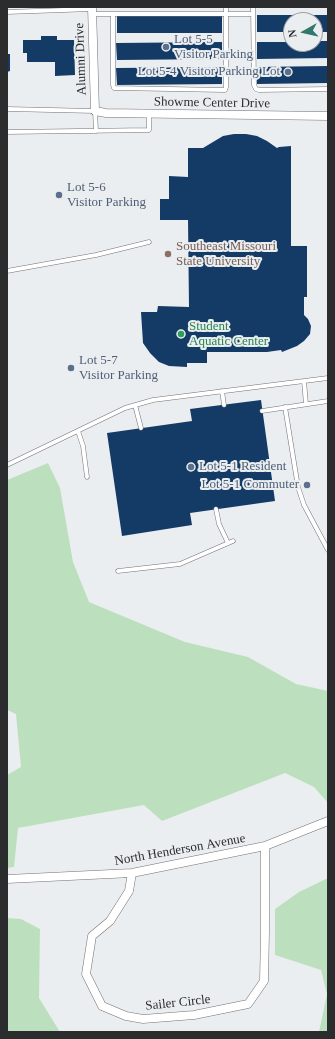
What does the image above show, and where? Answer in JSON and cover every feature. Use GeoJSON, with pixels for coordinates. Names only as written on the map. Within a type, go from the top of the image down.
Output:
{"type":"FeatureCollection","features":[{"type":"Feature","properties":{"kind":"street","name":"Alumni Drive"},"geometry":{"type":"LineString","coordinates":[[92,10],[95,111]]}},
{"type":"Feature","properties":{"kind":"street","name":"Showme Center Drive"},"geometry":{"type":"LineString","coordinates":[[95,111],[106,113],[149,114],[328,116]]}},
{"type":"Feature","properties":{"kind":"street","name":"North Henderson Avenue"},"geometry":{"type":"LineString","coordinates":[[7,879],[132,873],[265,846],[328,821]]}},
{"type":"Feature","properties":{"kind":"street","name":"Sailer Circle"},"geometry":{"type":"LineString","coordinates":[[132,873],[130,891],[110,921],[92,936],[86,974],[102,1006],[126,1016],[143,1019],[194,1016],[248,1004],[264,981],[265,846]]}},
{"type":"Feature","properties":{"kind":"lane"},"geometry":{"type":"LineString","coordinates":[[113,14],[114,88],[225,90],[226,7]]}},
{"type":"Feature","properties":{"kind":"lane"},"geometry":{"type":"LineString","coordinates":[[253,7],[254,85],[256,89],[328,89]]}},
{"type":"Feature","properties":{"kind":"lane"},"geometry":{"type":"LineString","coordinates":[[7,12],[92,10],[113,14],[253,14]]}},
{"type":"Feature","properties":{"kind":"lane"},"geometry":{"type":"LineString","coordinates":[[7,109],[95,111],[96,131]]}},
{"type":"Feature","properties":{"kind":"lane"},"geometry":{"type":"LineString","coordinates":[[7,132],[149,130],[149,114]]}},
{"type":"Feature","properties":{"kind":"lane"},"geometry":{"type":"LineString","coordinates":[[7,270],[96,254],[149,242]]}},
{"type":"Feature","properties":{"kind":"lane"},"geometry":{"type":"LineString","coordinates":[[7,465],[125,408],[153,400],[328,378]]}},
{"type":"Feature","properties":{"kind":"lane"},"geometry":{"type":"LineString","coordinates":[[304,381],[306,404]]}},
{"type":"Feature","properties":{"kind":"lane"},"geometry":{"type":"LineString","coordinates":[[222,391],[224,404]]}},
{"type":"Feature","properties":{"kind":"lane"},"geometry":{"type":"LineString","coordinates":[[262,411],[328,401]]}},
{"type":"Feature","properties":{"kind":"lane"},"geometry":{"type":"LineString","coordinates":[[135,405],[142,428]]}},
{"type":"Feature","properties":{"kind":"lane"},"geometry":{"type":"LineString","coordinates":[[285,408],[298,487],[304,506],[328,550]]}},
{"type":"Feature","properties":{"kind":"lane"},"geometry":{"type":"LineString","coordinates":[[78,430],[83,446],[87,477]]}},
{"type":"Feature","properties":{"kind":"lane"},"geometry":{"type":"LineString","coordinates":[[216,509],[219,524],[228,543]]}},
{"type":"Feature","properties":{"kind":"lane"},"geometry":{"type":"LineString","coordinates":[[118,571],[180,564],[233,541]]}},
{"type":"Feature","properties":{"kind":"green space"},"geometry":{"type":"Polygon","coordinates":[[[48,463],[60,488],[73,562],[89,602],[185,642],[248,657],[296,684],[328,691],[328,803],[314,787],[285,773],[162,821],[144,805],[18,828],[14,867],[7,868],[7,775],[21,767],[16,714],[7,710],[7,480],[48,463]]]}},
{"type":"Feature","properties":{"kind":"green space"},"geometry":{"type":"Polygon","coordinates":[[[328,878],[328,1032],[319,1032],[327,994],[321,970],[275,955],[275,909],[299,892],[328,878]]]}},
{"type":"Feature","properties":{"kind":"green space"},"geometry":{"type":"Polygon","coordinates":[[[7,918],[21,919],[40,929],[39,998],[60,1032],[7,1032],[7,918]]]}},
{"type":"Feature","properties":{"kind":"building"},"geometry":{"type":"Polygon","coordinates":[[[222,15],[222,33],[117,33],[117,16],[222,15]]]}},
{"type":"Feature","properties":{"kind":"building"},"geometry":{"type":"Polygon","coordinates":[[[257,15],[283,15],[283,32],[257,32],[257,15]]]}},
{"type":"Feature","properties":{"kind":"building"},"geometry":{"type":"Polygon","coordinates":[[[323,15],[328,15],[328,32],[323,32],[323,15]]]}},
{"type":"Feature","properties":{"kind":"building"},"geometry":{"type":"Polygon","coordinates":[[[41,36],[57,36],[57,40],[74,40],[75,75],[55,76],[55,62],[27,62],[27,53],[23,53],[23,40],[41,40],[41,36]]]}},
{"type":"Feature","properties":{"kind":"building"},"geometry":{"type":"Polygon","coordinates":[[[323,41],[328,41],[328,58],[257,59],[257,42],[283,42],[283,52],[323,52],[323,41]]]}},
{"type":"Feature","properties":{"kind":"building"},"geometry":{"type":"Polygon","coordinates":[[[222,42],[222,59],[117,60],[116,43],[222,42]]]}},
{"type":"Feature","properties":{"kind":"building"},"geometry":{"type":"Polygon","coordinates":[[[7,54],[10,54],[10,71],[7,72],[7,54]]]}},
{"type":"Feature","properties":{"kind":"building"},"geometry":{"type":"Polygon","coordinates":[[[328,66],[328,83],[257,84],[257,67],[328,66]]]}},
{"type":"Feature","properties":{"kind":"building"},"geometry":{"type":"Polygon","coordinates":[[[222,67],[222,84],[117,85],[116,68],[222,67]]]}},
{"type":"Feature","properties":{"kind":"building"},"geometry":{"type":"Polygon","coordinates":[[[234,134],[257,136],[277,148],[291,146],[291,246],[307,246],[307,297],[304,297],[304,315],[308,319],[311,326],[310,334],[297,346],[282,352],[281,350],[267,352],[207,352],[207,363],[187,363],[187,367],[169,366],[159,362],[143,343],[141,312],[157,312],[158,306],[189,307],[188,220],[160,220],[160,199],[169,199],[169,176],[188,177],[188,148],[203,148],[223,136],[234,134]]]}},
{"type":"Feature","properties":{"kind":"building","name":"Lot 5-1 Resident"},"geometry":{"type":"Polygon","coordinates":[[[261,400],[275,501],[190,513],[192,525],[122,536],[107,433],[192,421],[190,409],[261,400]]]}},
{"type":"Feature","properties":{"kind":"place","name":"Lot 5-5 Visitor Parking"},"geometry":{"type":"Point","coordinates":[166,47]}},
{"type":"Feature","properties":{"kind":"place","name":"Lot 5-4 Visitor Parking Lot"},"geometry":{"type":"Point","coordinates":[288,72]}},
{"type":"Feature","properties":{"kind":"place","name":"Lot 5-6 Visitor Parking"},"geometry":{"type":"Point","coordinates":[59,195]}},
{"type":"Feature","properties":{"kind":"place","name":"Southeast Missouri State University"},"geometry":{"type":"Point","coordinates":[168,254]}},
{"type":"Feature","properties":{"kind":"place","name":"Student Aquatic Center"},"geometry":{"type":"Point","coordinates":[181,334]}},
{"type":"Feature","properties":{"kind":"place","name":"Lot 5-7 Visitor Parking"},"geometry":{"type":"Point","coordinates":[71,368]}},
{"type":"Feature","properties":{"kind":"place","name":"Lot 5-1 Resident"},"geometry":{"type":"Point","coordinates":[191,467]}},
{"type":"Feature","properties":{"kind":"place","name":"Lot 5-1 Commuter"},"geometry":{"type":"Point","coordinates":[307,485]}}]}
